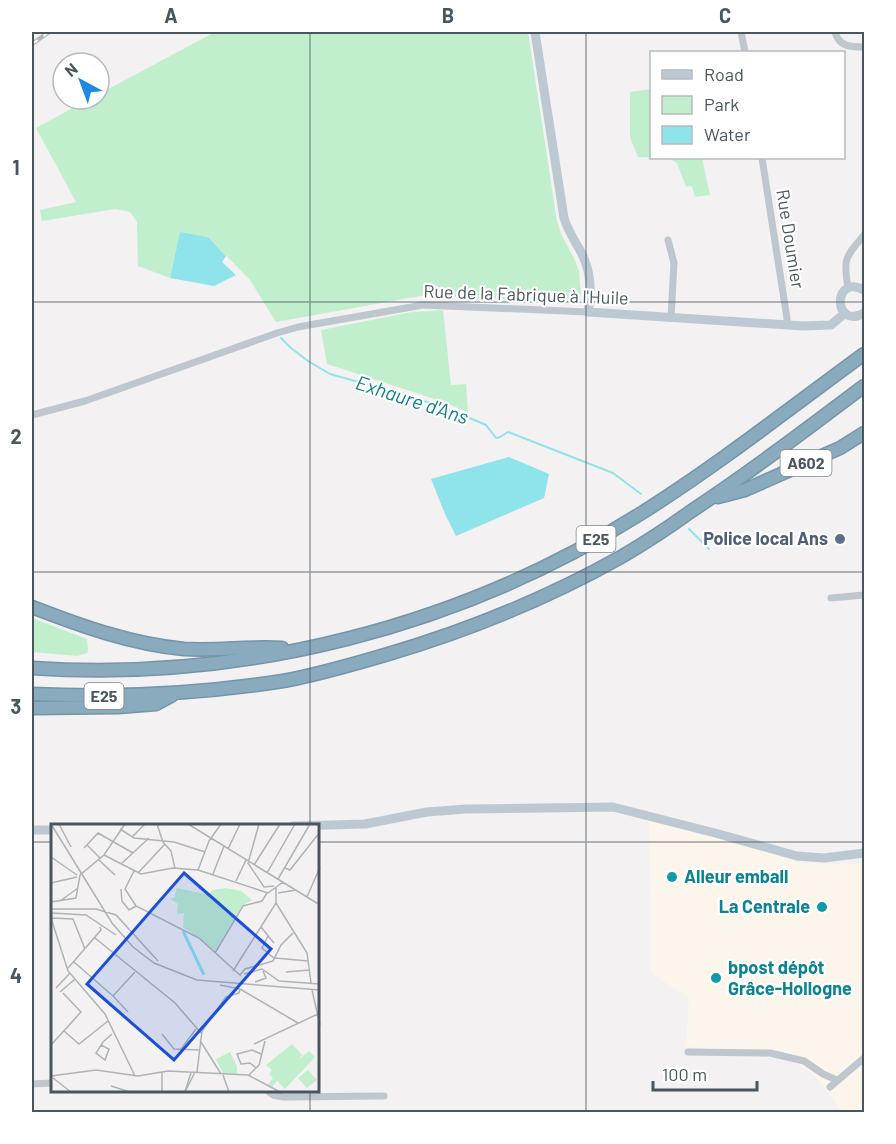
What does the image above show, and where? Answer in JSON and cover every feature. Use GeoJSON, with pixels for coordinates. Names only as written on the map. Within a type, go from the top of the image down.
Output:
{"type":"FeatureCollection","features":[{"type":"Feature","properties":{"kind":"highway","name":"E25"},"geometry":{"type":"LineString","coordinates":[[32,668],[130,670],[263,657],[359,635],[421,617],[491,591],[544,567],[639,515],[691,481],[864,354]]}},
{"type":"Feature","properties":{"kind":"highway","name":"E25"},"geometry":{"type":"LineString","coordinates":[[32,694],[80,696],[177,693],[284,680],[357,663],[463,630],[564,586],[603,566],[668,527],[711,499],[864,386]]}},
{"type":"Feature","properties":{"kind":"highway","name":"A602"},"geometry":{"type":"LineString","coordinates":[[711,499],[745,490],[840,448],[864,433]]}},
{"type":"Feature","properties":{"kind":"highway"},"geometry":{"type":"LineString","coordinates":[[32,607],[105,633],[162,646],[210,650],[265,647],[298,650]]}},
{"type":"Feature","properties":{"kind":"highway"},"geometry":{"type":"LineString","coordinates":[[32,708],[156,704],[177,693]]}},
{"type":"Feature","properties":{"kind":"street"},"geometry":{"type":"LineString","coordinates":[[535,32],[564,218],[585,261],[590,278],[588,312]]}},
{"type":"Feature","properties":{"kind":"street"},"geometry":{"type":"LineString","coordinates":[[741,32],[745,51]]}},
{"type":"Feature","properties":{"kind":"street"},"geometry":{"type":"LineString","coordinates":[[836,32],[841,43],[849,47],[864,47]]}},
{"type":"Feature","properties":{"kind":"street","name":"Rue Doumier"},"geometry":{"type":"LineString","coordinates":[[762,159],[788,325]]}},
{"type":"Feature","properties":{"kind":"street"},"geometry":{"type":"LineString","coordinates":[[848,288],[845,269],[847,255],[864,235]]}},
{"type":"Feature","properties":{"kind":"street"},"geometry":{"type":"LineString","coordinates":[[668,240],[674,263],[671,318]]}},
{"type":"Feature","properties":{"kind":"street"},"geometry":{"type":"LineString","coordinates":[[863,317],[845,313],[840,306],[840,300],[848,288],[855,286],[864,290]]}},
{"type":"Feature","properties":{"kind":"street","name":"Rue de la Fabrique à l'Huile"},"geometry":{"type":"LineString","coordinates":[[32,415],[85,401],[298,327],[423,305],[588,312],[788,325],[831,325],[845,313]]}},
{"type":"Feature","properties":{"kind":"street"},"geometry":{"type":"LineString","coordinates":[[831,598],[864,595]]}},
{"type":"Feature","properties":{"kind":"street"},"geometry":{"type":"LineString","coordinates":[[320,825],[365,824],[427,812],[466,809],[613,807],[797,856],[824,858],[864,853]]}},
{"type":"Feature","properties":{"kind":"street"},"geometry":{"type":"LineString","coordinates":[[32,830],[51,830]]}},
{"type":"Feature","properties":{"kind":"street"},"geometry":{"type":"LineString","coordinates":[[688,1052],[770,1053],[804,1061],[837,1080]]}},
{"type":"Feature","properties":{"kind":"street"},"geometry":{"type":"LineString","coordinates":[[830,1087],[864,1058]]}},
{"type":"Feature","properties":{"kind":"street"},"geometry":{"type":"LineString","coordinates":[[32,1083],[51,1083]]}},
{"type":"Feature","properties":{"kind":"street"},"geometry":{"type":"LineString","coordinates":[[270,1093],[284,1097],[384,1096]]}},
{"type":"Feature","properties":{"kind":"shaded area"},"geometry":{"type":"Polygon","coordinates":[[[649,820],[737,842],[801,863],[864,864],[864,1112],[843,1112],[814,1075],[783,1054],[686,1047],[689,998],[651,973],[649,820]]]}},
{"type":"Feature","properties":{"kind":"green space"},"geometry":{"type":"Polygon","coordinates":[[[215,32],[528,32],[557,222],[579,271],[581,298],[578,303],[426,295],[276,322],[250,280],[208,237],[180,233],[170,278],[138,266],[137,222],[130,212],[115,209],[42,221],[40,210],[76,202],[36,128],[67,111],[111,111],[111,88],[215,32]]]}},
{"type":"Feature","properties":{"kind":"green space"},"geometry":{"type":"Polygon","coordinates":[[[650,89],[650,157],[638,157],[630,138],[630,92],[650,89]]]}},
{"type":"Feature","properties":{"kind":"green space"},"geometry":{"type":"Polygon","coordinates":[[[670,159],[702,159],[710,195],[695,197],[692,186],[686,187],[677,163],[670,159]]]}},
{"type":"Feature","properties":{"kind":"green space"},"geometry":{"type":"Polygon","coordinates":[[[443,310],[451,385],[466,384],[468,412],[327,364],[321,330],[412,312],[443,310]]]}},
{"type":"Feature","properties":{"kind":"green space"},"geometry":{"type":"Polygon","coordinates":[[[32,618],[87,639],[87,653],[77,656],[32,652],[32,618]]]}},
{"type":"Feature","properties":{"kind":"water"},"geometry":{"type":"Polygon","coordinates":[[[180,232],[208,237],[226,256],[222,262],[236,275],[214,286],[170,278],[180,232]]]}},
{"type":"Feature","properties":{"kind":"water"},"geometry":{"type":"Polygon","coordinates":[[[509,457],[549,474],[544,498],[456,536],[431,479],[509,457]]]}},
{"type":"Feature","properties":{"kind":"waterway","name":"Exhaure d'Ans"},"geometry":{"type":"LineString","coordinates":[[281,338],[308,361],[330,374],[456,412],[486,425],[496,438],[508,432],[613,473],[641,494]]}},
{"type":"Feature","properties":{"kind":"waterway","name":"Exhaure d'Ans"},"geometry":{"type":"LineString","coordinates":[[689,529],[709,549]]}},
{"type":"Feature","properties":{"kind":"railway"},"geometry":{"type":"LineString","coordinates":[[32,44],[49,32]]}},
{"type":"Feature","properties":{"kind":"place","name":"Police local Ans"},"geometry":{"type":"Point","coordinates":[840,539]}},
{"type":"Feature","properties":{"kind":"place","name":"Alleur emball"},"geometry":{"type":"Point","coordinates":[672,877]}},
{"type":"Feature","properties":{"kind":"place","name":"La Centrale"},"geometry":{"type":"Point","coordinates":[822,907]}},
{"type":"Feature","properties":{"kind":"place","name":"bpost dépôt Grâce-Hollogne"},"geometry":{"type":"Point","coordinates":[716,978]}}]}
